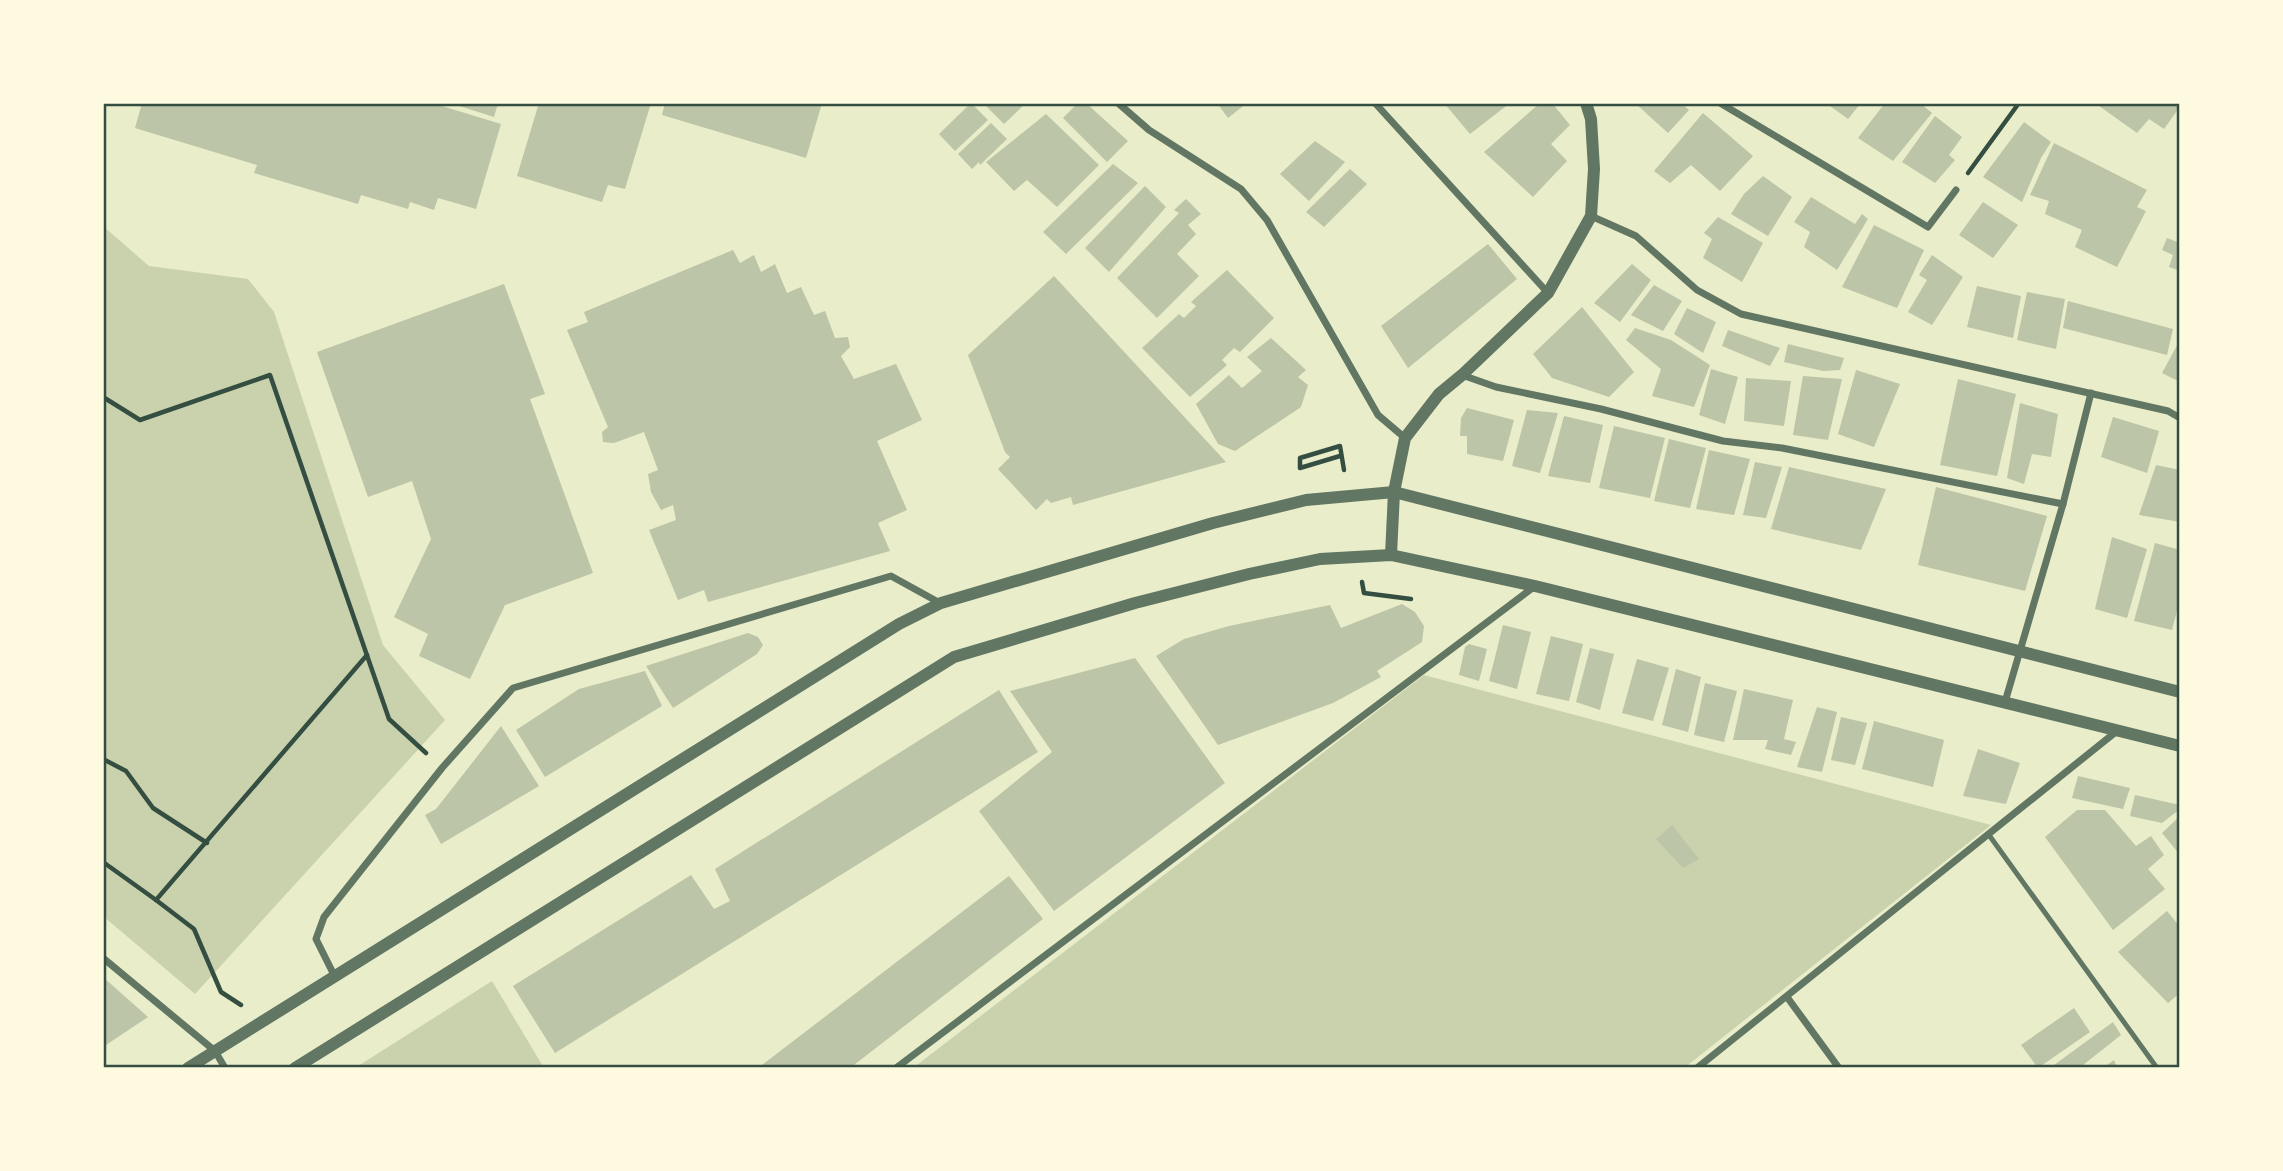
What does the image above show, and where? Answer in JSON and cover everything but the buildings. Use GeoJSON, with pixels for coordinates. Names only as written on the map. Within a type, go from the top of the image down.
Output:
{"type":"FeatureCollection","features":[{"type":"Feature","properties":{"kind":"street"},"geometry":{"type":"LineString","coordinates":[[1118,103],[1149,130],[1241,189],[1267,220],[1378,415],[1405,438]]}},
{"type":"Feature","properties":{"kind":"street"},"geometry":{"type":"LineString","coordinates":[[1375,103],[1548,293]]}},
{"type":"Feature","properties":{"kind":"street"},"geometry":{"type":"LineString","coordinates":[[1391,555],[1394,492],[1405,438],[1438,394],[1462,375],[1548,293],[1591,216],[1594,169],[1591,119],[1586,103]]}},
{"type":"Feature","properties":{"kind":"street"},"geometry":{"type":"LineString","coordinates":[[1720,103],[1928,227],[1956,190]]}},
{"type":"Feature","properties":{"kind":"street"},"geometry":{"type":"LineString","coordinates":[[1591,216],[1636,236],[1697,290],[1741,314],[2168,411],[2180,418]]}},
{"type":"Feature","properties":{"kind":"street"},"geometry":{"type":"LineString","coordinates":[[1462,375],[1496,387],[1601,409],[1723,441],[1782,448],[2063,504]]}},
{"type":"Feature","properties":{"kind":"street"},"geometry":{"type":"LineString","coordinates":[[2005,702],[2063,504],[2091,393]]}},
{"type":"Feature","properties":{"kind":"street"},"geometry":{"type":"LineString","coordinates":[[188,1068],[900,624],[941,603],[1213,523],[1306,500],[1394,492],[2180,692]]}},
{"type":"Feature","properties":{"kind":"street"},"geometry":{"type":"LineString","coordinates":[[295,1068],[954,657],[1135,603],[1320,559],[1391,555],[1535,586],[2180,746]]}},
{"type":"Feature","properties":{"kind":"street"},"geometry":{"type":"LineString","coordinates":[[334,975],[316,939],[324,917],[442,768],[513,688],[891,576],[941,603]]}},
{"type":"Feature","properties":{"kind":"street"},"geometry":{"type":"LineString","coordinates":[[896,1068],[1535,586]]}},
{"type":"Feature","properties":{"kind":"street"},"geometry":{"type":"LineString","coordinates":[[1697,1068],[2118,730]]}},
{"type":"Feature","properties":{"kind":"street"},"geometry":{"type":"LineString","coordinates":[[103,958],[215,1051],[225,1068]]}},
{"type":"Feature","properties":{"kind":"street"},"geometry":{"type":"LineString","coordinates":[[1787,997],[1839,1068]]}},
{"type":"Feature","properties":{"kind":"lane"},"geometry":{"type":"LineString","coordinates":[[1989,835],[2157,1068]]}},
{"type":"Feature","properties":{"kind":"path"},"geometry":{"type":"LineString","coordinates":[[1956,190],[2020,103]]}},
{"type":"Feature","properties":{"kind":"path"},"geometry":{"type":"LineString","coordinates":[[103,397],[140,420],[270,375],[389,719],[442,768]]}},
{"type":"Feature","properties":{"kind":"path"},"geometry":{"type":"LineString","coordinates":[[1340,446],[1300,458],[1300,468],[1340,456]]}},
{"type":"Feature","properties":{"kind":"path"},"geometry":{"type":"LineString","coordinates":[[1364,593],[1411,599]]}},
{"type":"Feature","properties":{"kind":"path"},"geometry":{"type":"LineString","coordinates":[[156,900],[368,655]]}},
{"type":"Feature","properties":{"kind":"path"},"geometry":{"type":"LineString","coordinates":[[103,759],[126,771],[153,808],[206,843]]}},
{"type":"Feature","properties":{"kind":"path"},"geometry":{"type":"LineString","coordinates":[[103,862],[194,929],[221,992],[244,1007],[257,1025]]}},
{"type":"Feature","properties":{"kind":"green space"},"geometry":{"type":"Polygon","coordinates":[[[103,226],[149,266],[248,279],[274,312],[383,645],[445,720],[195,994],[103,916],[103,226]]]}},
{"type":"Feature","properties":{"kind":"green space"},"geometry":{"type":"Polygon","coordinates":[[[1424,675],[1991,825],[1684,1068],[913,1068],[1424,675]]]}},
{"type":"Feature","properties":{"kind":"green space"},"geometry":{"type":"Polygon","coordinates":[[[492,981],[544,1068],[355,1068],[492,981]]]}}]}
